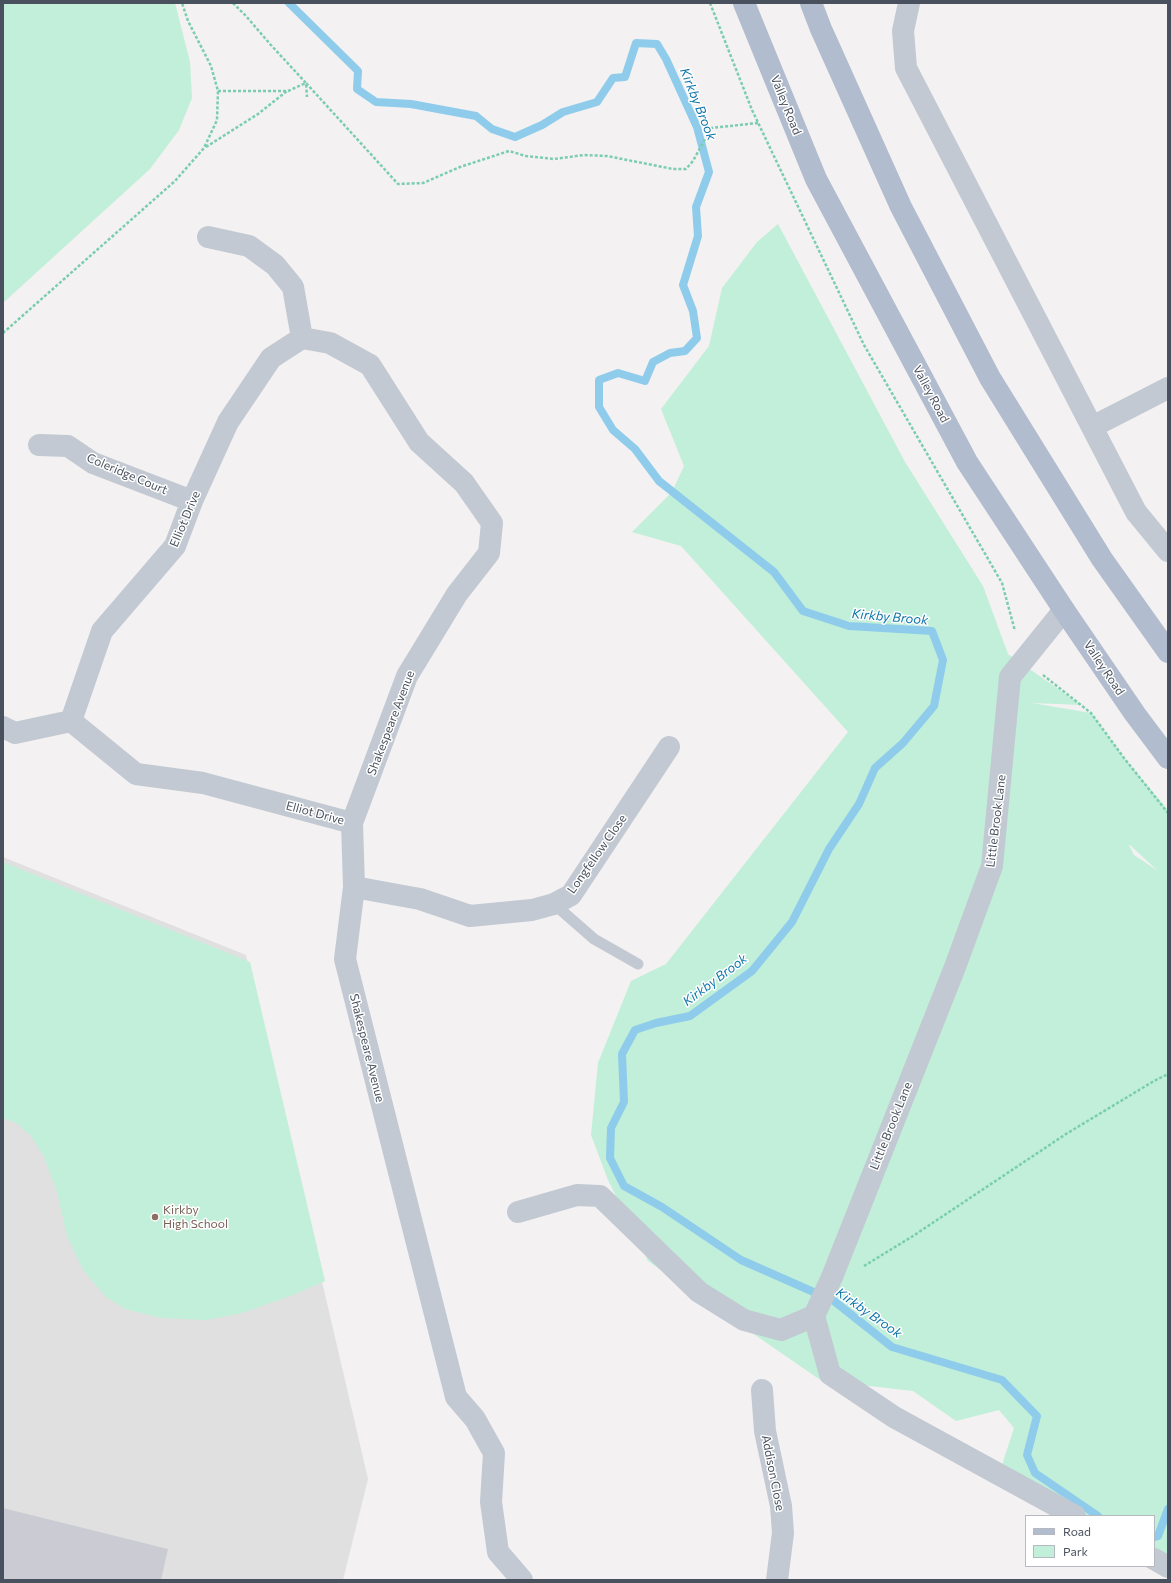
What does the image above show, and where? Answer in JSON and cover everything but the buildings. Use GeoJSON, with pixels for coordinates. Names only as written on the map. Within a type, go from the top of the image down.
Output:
{"type":"FeatureCollection","features":[{"type":"Feature","properties":{"kind":"main road","name":"Valley Road"},"geometry":{"type":"LineString","coordinates":[[744,3],[816,179],[967,462],[1064,610],[1135,714],[1168,758]]}},
{"type":"Feature","properties":{"kind":"main road"},"geometry":{"type":"LineString","coordinates":[[811,3],[821,29],[901,207],[990,378],[1102,559],[1168,652]]}},
{"type":"Feature","properties":{"kind":"street"},"geometry":{"type":"LineString","coordinates":[[909,3],[903,31],[906,68],[1136,512],[1168,551]]}},
{"type":"Feature","properties":{"kind":"street"},"geometry":{"type":"LineString","coordinates":[[208,237],[249,246],[275,266],[292,287],[302,338]]}},
{"type":"Feature","properties":{"kind":"street","name":"Elliot Drive"},"geometry":{"type":"LineString","coordinates":[[302,338],[271,358],[228,422],[192,501],[175,546],[102,631],[71,722],[136,774],[203,783],[352,823]]}},
{"type":"Feature","properties":{"kind":"street","name":"Shakespeare Avenue"},"geometry":{"type":"LineString","coordinates":[[302,338],[330,343],[370,365],[419,442],[464,483],[492,523],[489,553],[457,594],[406,676],[352,823],[354,887],[345,959],[456,1397],[475,1419],[494,1453],[491,1502],[498,1552],[522,1580]]}},
{"type":"Feature","properties":{"kind":"street"},"geometry":{"type":"LineString","coordinates":[[1092,427],[1168,388]]}},
{"type":"Feature","properties":{"kind":"street","name":"Coleridge Court"},"geometry":{"type":"LineString","coordinates":[[39,445],[68,446],[93,463],[192,501]]}},
{"type":"Feature","properties":{"kind":"street","name":"Little Brook Lane"},"geometry":{"type":"LineString","coordinates":[[814,1316],[832,1277],[952,974],[992,866],[1010,677],[1064,610]]}},
{"type":"Feature","properties":{"kind":"street"},"geometry":{"type":"LineString","coordinates":[[3,727],[15,733],[71,722]]}},
{"type":"Feature","properties":{"kind":"street","name":"Longfellow Close"},"geometry":{"type":"LineString","coordinates":[[354,887],[420,899],[470,916],[532,910],[554,904],[572,895],[669,747]]}},
{"type":"Feature","properties":{"kind":"street"},"geometry":{"type":"LineString","coordinates":[[518,1212],[577,1195],[600,1196],[699,1292],[744,1320],[781,1330],[814,1316],[830,1374],[894,1417],[1073,1515]]}},
{"type":"Feature","properties":{"kind":"street","name":"Addison Close"},"geometry":{"type":"LineString","coordinates":[[762,1390],[765,1431],[781,1506],[783,1533],[777,1580]]}},
{"type":"Feature","properties":{"kind":"street"},"geometry":{"type":"LineString","coordinates":[[1155,1560],[1168,1567]]}},
{"type":"Feature","properties":{"kind":"lane"},"geometry":{"type":"LineString","coordinates":[[554,904],[594,939],[638,964]]}},
{"type":"Feature","properties":{"kind":"path"},"geometry":{"type":"LineString","coordinates":[[3,333],[175,181],[204,148],[217,120],[218,91],[211,66],[188,21],[182,3]]}},
{"type":"Feature","properties":{"kind":"path"},"geometry":{"type":"LineString","coordinates":[[233,3],[398,184],[423,184],[460,166],[509,151],[526,156],[554,159],[584,155],[607,156],[673,169],[686,169],[698,154],[711,128],[758,123]]}},
{"type":"Feature","properties":{"kind":"path"},"geometry":{"type":"LineString","coordinates":[[204,148],[258,114],[288,91],[306,83]]}},
{"type":"Feature","properties":{"kind":"path"},"geometry":{"type":"LineString","coordinates":[[306,83],[307,97]]}},
{"type":"Feature","properties":{"kind":"path"},"geometry":{"type":"LineString","coordinates":[[218,91],[288,91]]}},
{"type":"Feature","properties":{"kind":"path"},"geometry":{"type":"LineString","coordinates":[[832,1277],[869,1264],[1066,1134],[1154,1080],[1168,1074]]}},
{"type":"Feature","properties":{"kind":"shaded area","name":"Kirkby High School"},"geometry":{"type":"Polygon","coordinates":[[[3,857],[246,955],[368,1479],[343,1580],[3,1580],[3,857]]]}},
{"type":"Feature","properties":{"kind":"green space"},"geometry":{"type":"Polygon","coordinates":[[[3,3],[175,3],[190,62],[192,98],[179,130],[150,169],[3,303],[3,3]]]}},
{"type":"Feature","properties":{"kind":"green space"},"geometry":{"type":"Polygon","coordinates":[[[778,224],[905,462],[983,586],[1008,654],[1081,705],[1032,703],[1091,713],[1124,758],[1168,810],[1168,1567],[1155,1560],[1155,1515],[1073,1515],[999,1474],[1014,1428],[999,1410],[956,1421],[913,1391],[844,1383],[845,1397],[648,1261],[608,1180],[591,1135],[598,1063],[631,981],[666,964],[848,732],[681,546],[632,532],[672,492],[684,466],[661,409],[709,346],[722,288],[757,242],[778,224]],[[809,613],[849,626],[879,628],[809,613]],[[1130,845],[1134,855],[1158,871],[1130,845]]]}},
{"type":"Feature","properties":{"kind":"green space"},"geometry":{"type":"Polygon","coordinates":[[[3,862],[250,962],[325,1281],[293,1295],[242,1313],[206,1320],[161,1318],[125,1309],[106,1297],[83,1270],[67,1236],[57,1192],[44,1157],[31,1136],[16,1123],[3,1118],[3,862]]]}},
{"type":"Feature","properties":{"kind":"waterway","name":"Kirkby Brook"},"geometry":{"type":"LineString","coordinates":[[289,3],[358,71],[357,89],[376,102],[411,104],[476,116],[492,129],[515,137],[542,125],[563,112],[597,102],[613,78],[625,77],[636,43],[657,44],[666,59],[697,127],[709,172],[696,207],[698,236],[683,285],[693,311],[697,338],[685,351],[670,353],[653,362],[645,381],[618,373],[599,380],[599,407],[613,430],[635,449],[659,481],[774,572],[803,611],[849,626],[932,631],[943,660],[934,706],[903,743],[875,768],[859,804],[829,849],[792,922],[752,971],[690,1016],[656,1023],[635,1030],[622,1054],[624,1102],[611,1128],[610,1158],[624,1186],[662,1207],[741,1260],[834,1301],[892,1347],[1002,1380],[1037,1416],[1027,1455],[1035,1473],[1097,1515]]}},
{"type":"Feature","properties":{"kind":"waterway","name":"Kirkby Brook"},"geometry":{"type":"LineString","coordinates":[[1155,1537],[1158,1536],[1168,1509]]}},
{"type":"Feature","properties":{"kind":"place","name":"Kirkby High School"},"geometry":{"type":"Point","coordinates":[155,1217]}}]}
